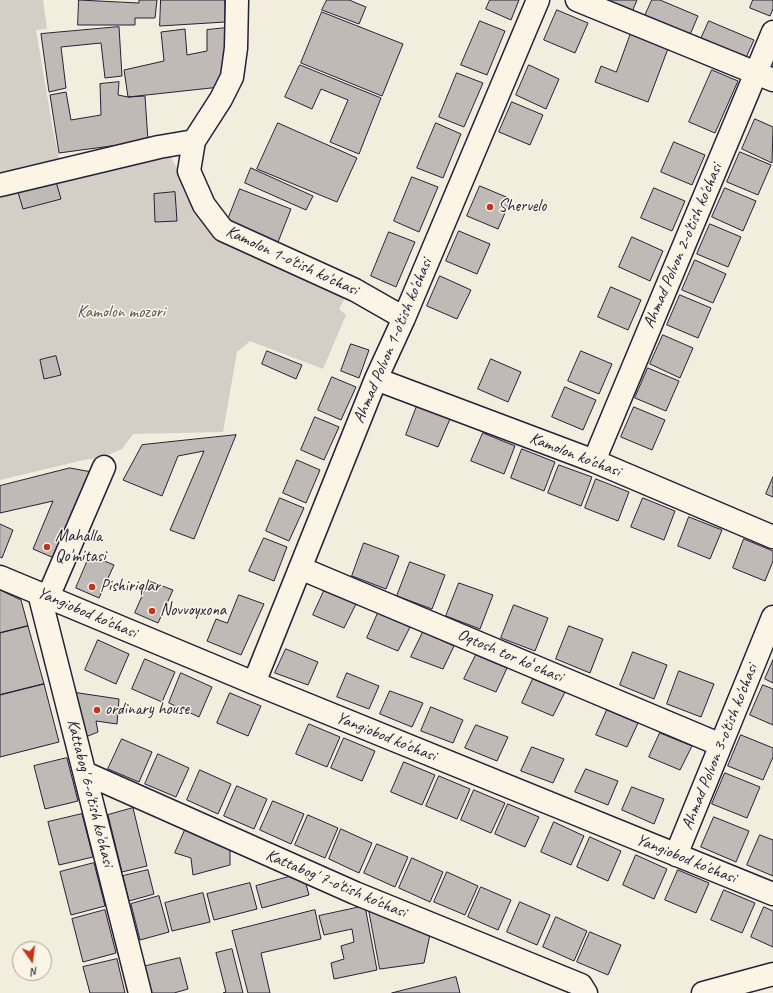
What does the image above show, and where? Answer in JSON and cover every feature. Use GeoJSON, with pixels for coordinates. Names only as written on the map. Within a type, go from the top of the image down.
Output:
{"type":"FeatureCollection","features":[{"type":"Feature","properties":{"kind":"street","name":"Kamolon 1-o'tish ko'chasi"},"geometry":{"type":"LineString","coordinates":[[237,0],[236,48],[232,77],[221,99],[194,141],[189,171],[204,205],[223,230],[355,290],[404,318]]}},
{"type":"Feature","properties":{"kind":"street","name":"Ahmad Polvon 1-o'tish ko'chasi"},"geometry":{"type":"LineString","coordinates":[[254,683],[376,379],[404,318],[538,0]]}},
{"type":"Feature","properties":{"kind":"street"},"geometry":{"type":"LineString","coordinates":[[577,0],[764,76]]}},
{"type":"Feature","properties":{"kind":"street","name":"Ahmad Polvon 2-o'tish ko'chasi"},"geometry":{"type":"LineString","coordinates":[[594,461],[764,76],[773,32]]}},
{"type":"Feature","properties":{"kind":"street"},"geometry":{"type":"LineString","coordinates":[[0,186],[159,147],[194,141]]}},
{"type":"Feature","properties":{"kind":"street","name":"Kamolon ko'chasi"},"geometry":{"type":"LineString","coordinates":[[376,379],[594,461],[773,537]]}},
{"type":"Feature","properties":{"kind":"street"},"geometry":{"type":"LineString","coordinates":[[44,595],[104,467]]}},
{"type":"Feature","properties":{"kind":"street","name":"Oqtosh tor koʻchasi"},"geometry":{"type":"LineString","coordinates":[[300,568],[720,745]]}},
{"type":"Feature","properties":{"kind":"street","name":"Yangiobod ko'chasi"},"geometry":{"type":"LineString","coordinates":[[0,577],[254,683],[773,894]]}},
{"type":"Feature","properties":{"kind":"street","name":"Kattabog' 6-o'tish ko'chasi"},"geometry":{"type":"LineString","coordinates":[[44,595],[140,993]]}},
{"type":"Feature","properties":{"kind":"street","name":"Ahmad Polvon 3-o'tish ko'chasi"},"geometry":{"type":"LineString","coordinates":[[676,855],[773,617]]}},
{"type":"Feature","properties":{"kind":"street","name":"Kattabog' 7-o'tish ko'chasi"},"geometry":{"type":"LineString","coordinates":[[86,773],[355,893],[581,985],[586,993]]}},
{"type":"Feature","properties":{"kind":"street"},"geometry":{"type":"LineString","coordinates":[[703,993],[773,974]]}},
{"type":"Feature","properties":{"kind":"green space","name":"Kamolon mozori"},"geometry":{"type":"Polygon","coordinates":[[[0,0],[43,0],[47,29],[36,30],[53,130],[62,171],[169,154],[216,238],[308,281],[314,271],[350,288],[339,309],[346,315],[323,369],[250,341],[237,352],[223,432],[133,434],[122,449],[101,458],[84,460],[0,480],[0,0]]]}},
{"type":"Feature","properties":{"kind":"building"},"geometry":{"type":"Polygon","coordinates":[[[79,0],[139,3],[139,0],[157,0],[155,18],[135,18],[135,25],[78,25],[79,0]]]}},
{"type":"Feature","properties":{"kind":"building"},"geometry":{"type":"Polygon","coordinates":[[[161,0],[225,0],[225,22],[160,26],[161,0]]]}},
{"type":"Feature","properties":{"kind":"building"},"geometry":{"type":"Polygon","coordinates":[[[327,0],[349,0],[366,7],[359,24],[322,10],[327,0]]]}},
{"type":"Feature","properties":{"kind":"building"},"geometry":{"type":"Polygon","coordinates":[[[490,0],[519,0],[511,20],[486,9],[490,0]]]}},
{"type":"Feature","properties":{"kind":"building"},"geometry":{"type":"Polygon","coordinates":[[[605,0],[637,0],[632,12],[605,0]]]}},
{"type":"Feature","properties":{"kind":"building"},"geometry":{"type":"Polygon","coordinates":[[[652,0],[660,0],[698,16],[689,37],[644,18],[652,0]]]}},
{"type":"Feature","properties":{"kind":"building"},"geometry":{"type":"Polygon","coordinates":[[[753,0],[773,0],[773,9],[770,16],[750,8],[753,0]]]}},
{"type":"Feature","properties":{"kind":"building"},"geometry":{"type":"Polygon","coordinates":[[[557,10],[588,23],[575,53],[544,40],[557,10]]]}},
{"type":"Feature","properties":{"kind":"building"},"geometry":{"type":"Polygon","coordinates":[[[322,12],[403,44],[382,96],[301,63],[322,12]]]}},
{"type":"Feature","properties":{"kind":"building"},"geometry":{"type":"Polygon","coordinates":[[[480,21],[505,31],[487,75],[461,65],[480,21]]]}},
{"type":"Feature","properties":{"kind":"building"},"geometry":{"type":"Polygon","coordinates":[[[709,21],[754,40],[745,60],[700,41],[709,21]]]}},
{"type":"Feature","properties":{"kind":"building"},"geometry":{"type":"Polygon","coordinates":[[[119,27],[122,76],[105,78],[101,43],[61,47],[66,88],[49,92],[41,34],[119,27]]]}},
{"type":"Feature","properties":{"kind":"building"},"geometry":{"type":"Polygon","coordinates":[[[226,28],[224,61],[220,87],[128,97],[124,70],[164,61],[161,32],[185,29],[187,55],[207,51],[207,30],[226,28]]]}},
{"type":"Feature","properties":{"kind":"building"},"geometry":{"type":"Polygon","coordinates":[[[631,33],[669,46],[648,102],[595,82],[601,66],[616,72],[631,33]]]}},
{"type":"Feature","properties":{"kind":"building"},"geometry":{"type":"Polygon","coordinates":[[[300,65],[381,98],[359,154],[330,142],[348,100],[321,89],[312,109],[285,97],[300,65]]]}},
{"type":"Feature","properties":{"kind":"building"},"geometry":{"type":"Polygon","coordinates":[[[529,65],[559,79],[546,109],[516,95],[529,65]]]}},
{"type":"Feature","properties":{"kind":"building"},"geometry":{"type":"Polygon","coordinates":[[[712,70],[738,81],[715,133],[689,122],[712,70]]]}},
{"type":"Feature","properties":{"kind":"building"},"geometry":{"type":"Polygon","coordinates":[[[457,73],[483,83],[464,127],[439,117],[457,73]]]}},
{"type":"Feature","properties":{"kind":"building"},"geometry":{"type":"Polygon","coordinates":[[[119,82],[118,95],[128,97],[145,96],[148,141],[59,153],[50,95],[66,92],[71,120],[101,115],[100,84],[119,82]]]}},
{"type":"Feature","properties":{"kind":"building"},"geometry":{"type":"Polygon","coordinates":[[[512,102],[543,115],[530,145],[499,132],[512,102]]]}},
{"type":"Feature","properties":{"kind":"building"},"geometry":{"type":"Polygon","coordinates":[[[755,119],[773,127],[772,163],[742,149],[755,119]]]}},
{"type":"Feature","properties":{"kind":"building"},"geometry":{"type":"Polygon","coordinates":[[[278,123],[357,158],[337,202],[257,169],[278,123]]]}},
{"type":"Feature","properties":{"kind":"building"},"geometry":{"type":"Polygon","coordinates":[[[436,123],[461,134],[443,178],[417,168],[436,123]]]}},
{"type":"Feature","properties":{"kind":"building"},"geometry":{"type":"Polygon","coordinates":[[[674,142],[705,155],[692,185],[661,172],[674,142]]]}},
{"type":"Feature","properties":{"kind":"building"},"geometry":{"type":"Polygon","coordinates":[[[740,152],[771,165],[758,195],[727,182],[740,152]]]}},
{"type":"Feature","properties":{"kind":"building"},"geometry":{"type":"Polygon","coordinates":[[[251,168],[313,196],[306,210],[245,183],[251,168]]]}},
{"type":"Feature","properties":{"kind":"building"},"geometry":{"type":"Polygon","coordinates":[[[412,177],[438,187],[419,232],[394,221],[412,177]]]}},
{"type":"Feature","properties":{"kind":"building"},"geometry":{"type":"Polygon","coordinates":[[[55,178],[61,199],[23,209],[17,189],[55,178]]]}},
{"type":"Feature","properties":{"kind":"building"},"geometry":{"type":"Polygon","coordinates":[[[480,186],[511,199],[498,229],[467,216],[480,186]]]}},
{"type":"Feature","properties":{"kind":"building"},"geometry":{"type":"Polygon","coordinates":[[[654,188],[685,201],[672,231],[641,218],[654,188]]]}},
{"type":"Feature","properties":{"kind":"building"},"geometry":{"type":"Polygon","coordinates":[[[725,188],[756,201],[743,231],[712,217],[725,188]]]}},
{"type":"Feature","properties":{"kind":"building"},"geometry":{"type":"Polygon","coordinates":[[[240,189],[291,209],[278,242],[227,222],[240,189]]]}},
{"type":"Feature","properties":{"kind":"building"},"geometry":{"type":"Polygon","coordinates":[[[175,192],[177,221],[155,222],[154,194],[175,192]]]}},
{"type":"Feature","properties":{"kind":"building"},"geometry":{"type":"Polygon","coordinates":[[[710,224],[741,237],[728,267],[697,254],[710,224]]]}},
{"type":"Feature","properties":{"kind":"building"},"geometry":{"type":"Polygon","coordinates":[[[459,231],[490,244],[477,274],[446,261],[459,231]]]}},
{"type":"Feature","properties":{"kind":"building"},"geometry":{"type":"Polygon","coordinates":[[[389,232],[415,242],[396,287],[371,276],[389,232]]]}},
{"type":"Feature","properties":{"kind":"building"},"geometry":{"type":"Polygon","coordinates":[[[632,237],[663,251],[650,281],[619,267],[632,237]]]}},
{"type":"Feature","properties":{"kind":"building"},"geometry":{"type":"Polygon","coordinates":[[[695,260],[726,274],[713,303],[682,290],[695,260]]]}},
{"type":"Feature","properties":{"kind":"building"},"geometry":{"type":"Polygon","coordinates":[[[440,276],[471,290],[457,319],[427,306],[440,276]]]}},
{"type":"Feature","properties":{"kind":"building"},"geometry":{"type":"Polygon","coordinates":[[[611,287],[641,300],[628,330],[598,317],[611,287]]]}},
{"type":"Feature","properties":{"kind":"building"},"geometry":{"type":"Polygon","coordinates":[[[680,295],[711,308],[698,338],[667,325],[680,295]]]}},
{"type":"Feature","properties":{"kind":"building"},"geometry":{"type":"Polygon","coordinates":[[[663,335],[693,348],[680,378],[650,364],[663,335]]]}},
{"type":"Feature","properties":{"kind":"building"},"geometry":{"type":"Polygon","coordinates":[[[351,344],[369,350],[359,378],[341,371],[351,344]]]}},
{"type":"Feature","properties":{"kind":"building"},"geometry":{"type":"Polygon","coordinates":[[[267,351],[302,365],[296,379],[262,364],[267,351]]]}},
{"type":"Feature","properties":{"kind":"building"},"geometry":{"type":"Polygon","coordinates":[[[581,351],[612,364],[599,394],[568,381],[581,351]]]}},
{"type":"Feature","properties":{"kind":"building"},"geometry":{"type":"Polygon","coordinates":[[[56,356],[61,375],[44,379],[40,360],[56,356]]]}},
{"type":"Feature","properties":{"kind":"building"},"geometry":{"type":"Polygon","coordinates":[[[491,359],[521,372],[508,402],[478,389],[491,359]]]}},
{"type":"Feature","properties":{"kind":"building"},"geometry":{"type":"Polygon","coordinates":[[[648,368],[679,381],[666,411],[635,398],[648,368]]]}},
{"type":"Feature","properties":{"kind":"building"},"geometry":{"type":"Polygon","coordinates":[[[332,377],[356,387],[341,420],[318,410],[332,377]]]}},
{"type":"Feature","properties":{"kind":"building"},"geometry":{"type":"Polygon","coordinates":[[[565,387],[596,400],[583,430],[552,417],[565,387]]]}},
{"type":"Feature","properties":{"kind":"building"},"geometry":{"type":"Polygon","coordinates":[[[417,406],[450,419],[438,447],[406,435],[417,406]]]}},
{"type":"Feature","properties":{"kind":"building"},"geometry":{"type":"Polygon","coordinates":[[[634,407],[665,420],[652,450],[621,437],[634,407]]]}},
{"type":"Feature","properties":{"kind":"building"},"geometry":{"type":"Polygon","coordinates":[[[315,417],[339,427],[324,460],[301,450],[315,417]]]}},
{"type":"Feature","properties":{"kind":"building"},"geometry":{"type":"Polygon","coordinates":[[[483,433],[515,446],[504,474],[471,461],[483,433]]]}},
{"type":"Feature","properties":{"kind":"building"},"geometry":{"type":"Polygon","coordinates":[[[236,435],[194,539],[170,530],[204,451],[178,456],[162,496],[123,480],[142,445],[236,435]]]}},
{"type":"Feature","properties":{"kind":"building"},"geometry":{"type":"Polygon","coordinates":[[[522,449],[555,462],[544,491],[511,478],[522,449]]]}},
{"type":"Feature","properties":{"kind":"building"},"geometry":{"type":"Polygon","coordinates":[[[297,460],[320,470],[306,503],[283,493],[297,460]]]}},
{"type":"Feature","properties":{"kind":"building"},"geometry":{"type":"Polygon","coordinates":[[[559,465],[592,477],[581,506],[548,493],[559,465]]]}},
{"type":"Feature","properties":{"kind":"building"},"geometry":{"type":"Polygon","coordinates":[[[70,468],[92,472],[54,558],[33,549],[53,501],[0,513],[0,486],[70,468]]]}},
{"type":"Feature","properties":{"kind":"building"},"geometry":{"type":"Polygon","coordinates":[[[773,477],[773,497],[766,494],[773,477]]]}},
{"type":"Feature","properties":{"kind":"building"},"geometry":{"type":"Polygon","coordinates":[[[596,479],[629,492],[618,521],[585,508],[596,479]]]}},
{"type":"Feature","properties":{"kind":"building"},"geometry":{"type":"Polygon","coordinates":[[[280,498],[304,508],[289,541],[266,531],[280,498]]]}},
{"type":"Feature","properties":{"kind":"building"},"geometry":{"type":"Polygon","coordinates":[[[643,498],[675,511],[664,540],[631,527],[643,498]]]}},
{"type":"Feature","properties":{"kind":"building"},"geometry":{"type":"Polygon","coordinates":[[[689,517],[722,530],[710,559],[678,546],[689,517]]]}},
{"type":"Feature","properties":{"kind":"building"},"geometry":{"type":"Polygon","coordinates":[[[0,524],[13,530],[2,558],[0,557],[0,524]]]}},
{"type":"Feature","properties":{"kind":"building"},"geometry":{"type":"Polygon","coordinates":[[[264,538],[287,547],[274,581],[249,571],[264,538]]]}},
{"type":"Feature","properties":{"kind":"building"},"geometry":{"type":"Polygon","coordinates":[[[744,539],[773,551],[773,561],[765,581],[733,568],[744,539]]]}},
{"type":"Feature","properties":{"kind":"building"},"geometry":{"type":"Polygon","coordinates":[[[364,543],[399,556],[386,589],[352,576],[364,543]]]}},
{"type":"Feature","properties":{"kind":"building"},"geometry":{"type":"Polygon","coordinates":[[[90,555],[114,565],[99,598],[76,588],[90,555]]]}},
{"type":"Feature","properties":{"kind":"building"},"geometry":{"type":"Polygon","coordinates":[[[410,562],[445,575],[432,609],[397,596],[410,562]]]}},
{"type":"Feature","properties":{"kind":"building"},"geometry":{"type":"Polygon","coordinates":[[[149,581],[173,590],[158,623],[135,613],[149,581]]]}},
{"type":"Feature","properties":{"kind":"building"},"geometry":{"type":"Polygon","coordinates":[[[459,583],[493,595],[480,629],[446,616],[459,583]]]}},
{"type":"Feature","properties":{"kind":"building"},"geometry":{"type":"Polygon","coordinates":[[[0,590],[21,600],[28,626],[0,633],[0,590]]]}},
{"type":"Feature","properties":{"kind":"building"},"geometry":{"type":"Polygon","coordinates":[[[324,591],[356,604],[344,628],[313,615],[324,591]]]}},
{"type":"Feature","properties":{"kind":"building"},"geometry":{"type":"Polygon","coordinates":[[[239,595],[264,604],[241,655],[207,641],[216,619],[227,623],[239,595]]]}},
{"type":"Feature","properties":{"kind":"building"},"geometry":{"type":"Polygon","coordinates":[[[514,605],[548,618],[535,651],[501,638],[514,605]]]}},
{"type":"Feature","properties":{"kind":"building"},"geometry":{"type":"Polygon","coordinates":[[[378,613],[410,627],[398,651],[367,638],[378,613]]]}},
{"type":"Feature","properties":{"kind":"building"},"geometry":{"type":"Polygon","coordinates":[[[28,626],[44,684],[0,695],[0,633],[28,626]]]}},
{"type":"Feature","properties":{"kind":"building"},"geometry":{"type":"Polygon","coordinates":[[[569,626],[603,639],[590,673],[556,659],[569,626]]]}},
{"type":"Feature","properties":{"kind":"building"},"geometry":{"type":"Polygon","coordinates":[[[423,632],[454,646],[443,669],[411,657],[423,632]]]}},
{"type":"Feature","properties":{"kind":"building"},"geometry":{"type":"Polygon","coordinates":[[[98,640],[129,654],[116,684],[85,670],[98,640]]]}},
{"type":"Feature","properties":{"kind":"building"},"geometry":{"type":"Polygon","coordinates":[[[286,649],[318,662],[308,685],[275,673],[286,649]]]}},
{"type":"Feature","properties":{"kind":"building"},"geometry":{"type":"Polygon","coordinates":[[[633,652],[667,665],[654,699],[620,685],[633,652]]]}},
{"type":"Feature","properties":{"kind":"building"},"geometry":{"type":"Polygon","coordinates":[[[476,655],[507,668],[496,692],[464,679],[476,655]]]}},
{"type":"Feature","properties":{"kind":"building"},"geometry":{"type":"Polygon","coordinates":[[[145,659],[175,672],[162,702],[132,689],[145,659]]]}},
{"type":"Feature","properties":{"kind":"building"},"geometry":{"type":"Polygon","coordinates":[[[773,660],[773,683],[765,679],[773,660]]]}},
{"type":"Feature","properties":{"kind":"building"},"geometry":{"type":"Polygon","coordinates":[[[679,671],[714,684],[701,717],[667,704],[679,671]]]}},
{"type":"Feature","properties":{"kind":"building"},"geometry":{"type":"Polygon","coordinates":[[[181,673],[212,687],[199,717],[169,703],[181,673]]]}},
{"type":"Feature","properties":{"kind":"building"},"geometry":{"type":"Polygon","coordinates":[[[347,673],[379,686],[369,709],[337,697],[347,673]]]}},
{"type":"Feature","properties":{"kind":"building"},"geometry":{"type":"Polygon","coordinates":[[[533,679],[565,692],[553,716],[522,703],[533,679]]]}},
{"type":"Feature","properties":{"kind":"building"},"geometry":{"type":"Polygon","coordinates":[[[44,684],[59,742],[0,757],[0,695],[44,684]]]}},
{"type":"Feature","properties":{"kind":"building"},"geometry":{"type":"Polygon","coordinates":[[[763,685],[773,689],[773,725],[750,715],[763,685]]]}},
{"type":"Feature","properties":{"kind":"building"},"geometry":{"type":"Polygon","coordinates":[[[390,691],[423,703],[412,727],[380,714],[390,691]]]}},
{"type":"Feature","properties":{"kind":"building","name":"ordinary house"},"geometry":{"type":"Polygon","coordinates":[[[72,692],[119,699],[117,724],[96,721],[98,732],[83,738],[72,692]]]}},
{"type":"Feature","properties":{"kind":"building"},"geometry":{"type":"Polygon","coordinates":[[[230,693],[261,706],[248,736],[217,723],[230,693]]]}},
{"type":"Feature","properties":{"kind":"building"},"geometry":{"type":"Polygon","coordinates":[[[431,707],[463,720],[453,743],[421,731],[431,707]]]}},
{"type":"Feature","properties":{"kind":"building"},"geometry":{"type":"Polygon","coordinates":[[[607,710],[638,723],[627,747],[596,735],[607,710]]]}},
{"type":"Feature","properties":{"kind":"building"},"geometry":{"type":"Polygon","coordinates":[[[309,724],[340,737],[327,767],[296,754],[309,724]]]}},
{"type":"Feature","properties":{"kind":"building"},"geometry":{"type":"Polygon","coordinates":[[[476,725],[508,737],[497,761],[465,748],[476,725]]]}},
{"type":"Feature","properties":{"kind":"building"},"geometry":{"type":"Polygon","coordinates":[[[660,733],[692,746],[680,770],[649,757],[660,733]]]}},
{"type":"Feature","properties":{"kind":"building"},"geometry":{"type":"Polygon","coordinates":[[[741,735],[773,748],[773,757],[763,780],[728,766],[741,735]]]}},
{"type":"Feature","properties":{"kind":"building"},"geometry":{"type":"Polygon","coordinates":[[[344,738],[375,751],[362,781],[331,768],[344,738]]]}},
{"type":"Feature","properties":{"kind":"building"},"geometry":{"type":"Polygon","coordinates":[[[122,739],[152,752],[139,782],[108,769],[122,739]]]}},
{"type":"Feature","properties":{"kind":"building"},"geometry":{"type":"Polygon","coordinates":[[[532,747],[564,759],[553,783],[521,771],[532,747]]]}},
{"type":"Feature","properties":{"kind":"building"},"geometry":{"type":"Polygon","coordinates":[[[158,754],[189,768],[176,797],[145,784],[158,754]]]}},
{"type":"Feature","properties":{"kind":"building"},"geometry":{"type":"Polygon","coordinates":[[[67,758],[78,801],[45,809],[34,766],[67,758]]]}},
{"type":"Feature","properties":{"kind":"building"},"geometry":{"type":"Polygon","coordinates":[[[404,762],[435,775],[422,805],[391,792],[404,762]]]}},
{"type":"Feature","properties":{"kind":"building"},"geometry":{"type":"Polygon","coordinates":[[[586,769],[618,781],[608,805],[575,792],[586,769]]]}},
{"type":"Feature","properties":{"kind":"building"},"geometry":{"type":"Polygon","coordinates":[[[200,770],[231,784],[218,814],[187,800],[200,770]]]}},
{"type":"Feature","properties":{"kind":"building"},"geometry":{"type":"Polygon","coordinates":[[[725,773],[760,787],[747,818],[712,804],[725,773]]]}},
{"type":"Feature","properties":{"kind":"building"},"geometry":{"type":"Polygon","coordinates":[[[439,776],[470,789],[457,819],[426,806],[439,776]]]}},
{"type":"Feature","properties":{"kind":"building"},"geometry":{"type":"Polygon","coordinates":[[[237,786],[267,799],[254,829],[224,816],[237,786]]]}},
{"type":"Feature","properties":{"kind":"building"},"geometry":{"type":"Polygon","coordinates":[[[632,787],[664,799],[654,824],[622,810],[632,787]]]}},
{"type":"Feature","properties":{"kind":"building"},"geometry":{"type":"Polygon","coordinates":[[[474,790],[505,803],[491,833],[461,820],[474,790]]]}},
{"type":"Feature","properties":{"kind":"building"},"geometry":{"type":"Polygon","coordinates":[[[273,801],[304,814],[291,844],[260,830],[273,801]]]}},
{"type":"Feature","properties":{"kind":"building"},"geometry":{"type":"Polygon","coordinates":[[[508,804],[539,817],[525,847],[495,834],[508,804]]]}},
{"type":"Feature","properties":{"kind":"building"},"geometry":{"type":"Polygon","coordinates":[[[133,808],[147,866],[122,872],[108,815],[133,808]]]}},
{"type":"Feature","properties":{"kind":"building"},"geometry":{"type":"Polygon","coordinates":[[[82,814],[93,857],[59,865],[48,822],[82,814]]]}},
{"type":"Feature","properties":{"kind":"building"},"geometry":{"type":"Polygon","coordinates":[[[308,815],[338,828],[325,858],[295,845],[308,815]]]}},
{"type":"Feature","properties":{"kind":"building"},"geometry":{"type":"Polygon","coordinates":[[[714,817],[749,831],[736,862],[701,847],[714,817]]]}},
{"type":"Feature","properties":{"kind":"building"},"geometry":{"type":"Polygon","coordinates":[[[554,822],[584,836],[571,865],[541,852],[554,822]]]}},
{"type":"Feature","properties":{"kind":"building"},"geometry":{"type":"Polygon","coordinates":[[[341,829],[372,843],[359,873],[329,859],[341,829]]]}},
{"type":"Feature","properties":{"kind":"building"},"geometry":{"type":"Polygon","coordinates":[[[185,830],[230,849],[230,865],[193,875],[191,858],[175,853],[185,830]]]}},
{"type":"Feature","properties":{"kind":"building"},"geometry":{"type":"Polygon","coordinates":[[[760,835],[773,840],[773,876],[747,865],[760,835]]]}},
{"type":"Feature","properties":{"kind":"building"},"geometry":{"type":"Polygon","coordinates":[[[590,837],[621,851],[608,881],[577,867],[590,837]]]}},
{"type":"Feature","properties":{"kind":"building"},"geometry":{"type":"Polygon","coordinates":[[[377,844],[408,857],[395,887],[364,873],[377,844]]]}},
{"type":"Feature","properties":{"kind":"building"},"geometry":{"type":"Polygon","coordinates":[[[636,855],[667,869],[654,899],[623,885],[636,855]]]}},
{"type":"Feature","properties":{"kind":"building"},"geometry":{"type":"Polygon","coordinates":[[[412,858],[443,872],[430,902],[399,888],[412,858]]]}},
{"type":"Feature","properties":{"kind":"building"},"geometry":{"type":"Polygon","coordinates":[[[94,863],[105,906],[71,915],[60,872],[94,863]]]}},
{"type":"Feature","properties":{"kind":"building"},"geometry":{"type":"Polygon","coordinates":[[[148,870],[154,894],[129,901],[123,876],[148,870]]]}},
{"type":"Feature","properties":{"kind":"building"},"geometry":{"type":"Polygon","coordinates":[[[678,870],[709,883],[696,913],[665,900],[678,870]]]}},
{"type":"Feature","properties":{"kind":"building"},"geometry":{"type":"Polygon","coordinates":[[[447,872],[478,886],[465,915],[434,902],[447,872]]]}},
{"type":"Feature","properties":{"kind":"building"},"geometry":{"type":"Polygon","coordinates":[[[303,873],[309,895],[262,908],[256,886],[303,873]]]}},
{"type":"Feature","properties":{"kind":"building"},"geometry":{"type":"Polygon","coordinates":[[[250,883],[257,909],[214,920],[207,894],[250,883]]]}},
{"type":"Feature","properties":{"kind":"building"},"geometry":{"type":"Polygon","coordinates":[[[481,887],[511,900],[498,930],[468,917],[481,887]]]}},
{"type":"Feature","properties":{"kind":"building"},"geometry":{"type":"Polygon","coordinates":[[[724,890],[755,903],[742,933],[711,920],[724,890]]]}},
{"type":"Feature","properties":{"kind":"building"},"geometry":{"type":"Polygon","coordinates":[[[203,893],[210,922],[172,931],[165,903],[203,893]]]}},
{"type":"Feature","properties":{"kind":"building"},"geometry":{"type":"Polygon","coordinates":[[[159,896],[169,932],[140,940],[131,904],[159,896]]]}},
{"type":"Feature","properties":{"kind":"building"},"geometry":{"type":"Polygon","coordinates":[[[520,902],[550,915],[537,945],[507,932],[520,902]]]}},
{"type":"Feature","properties":{"kind":"building"},"geometry":{"type":"Polygon","coordinates":[[[368,905],[432,925],[424,963],[380,969],[368,905]]]}},
{"type":"Feature","properties":{"kind":"building"},"geometry":{"type":"Polygon","coordinates":[[[365,906],[377,970],[334,979],[331,963],[344,959],[341,946],[354,942],[352,929],[324,935],[319,916],[365,906]]]}},
{"type":"Feature","properties":{"kind":"building"},"geometry":{"type":"Polygon","coordinates":[[[764,907],[773,911],[773,947],[751,937],[764,907]]]}},
{"type":"Feature","properties":{"kind":"building"},"geometry":{"type":"Polygon","coordinates":[[[105,910],[116,953],[83,962],[72,919],[105,910]]]}},
{"type":"Feature","properties":{"kind":"building"},"geometry":{"type":"Polygon","coordinates":[[[315,910],[321,939],[261,953],[270,993],[248,993],[232,931],[315,910]]]}},
{"type":"Feature","properties":{"kind":"building"},"geometry":{"type":"Polygon","coordinates":[[[556,917],[587,931],[574,961],[543,947],[556,917]]]}},
{"type":"Feature","properties":{"kind":"building"},"geometry":{"type":"Polygon","coordinates":[[[590,932],[621,945],[608,975],[577,962],[590,932]]]}},
{"type":"Feature","properties":{"kind":"building"},"geometry":{"type":"Polygon","coordinates":[[[232,949],[243,993],[223,993],[226,992],[216,953],[232,949]]]}},
{"type":"Feature","properties":{"kind":"building"},"geometry":{"type":"Polygon","coordinates":[[[180,958],[188,989],[174,993],[148,993],[142,967],[180,958]]]}},
{"type":"Feature","properties":{"kind":"building"},"geometry":{"type":"Polygon","coordinates":[[[117,959],[125,993],[90,993],[83,967],[117,959]]]}},
{"type":"Feature","properties":{"kind":"building"},"geometry":{"type":"Polygon","coordinates":[[[456,977],[460,993],[392,993],[456,977]]]}},
{"type":"Feature","properties":{"kind":"place","name":"Shervelo"},"geometry":{"type":"Point","coordinates":[490,207]}},
{"type":"Feature","properties":{"kind":"place","name":"Mahalla Qo'mitasi"},"geometry":{"type":"Point","coordinates":[47,547]}},
{"type":"Feature","properties":{"kind":"place","name":"Pishiriqlar"},"geometry":{"type":"Point","coordinates":[92,587]}},
{"type":"Feature","properties":{"kind":"place","name":"Novvoyxona"},"geometry":{"type":"Point","coordinates":[152,611]}},
{"type":"Feature","properties":{"kind":"place","name":"ordinary house"},"geometry":{"type":"Point","coordinates":[97,710]}}]}
